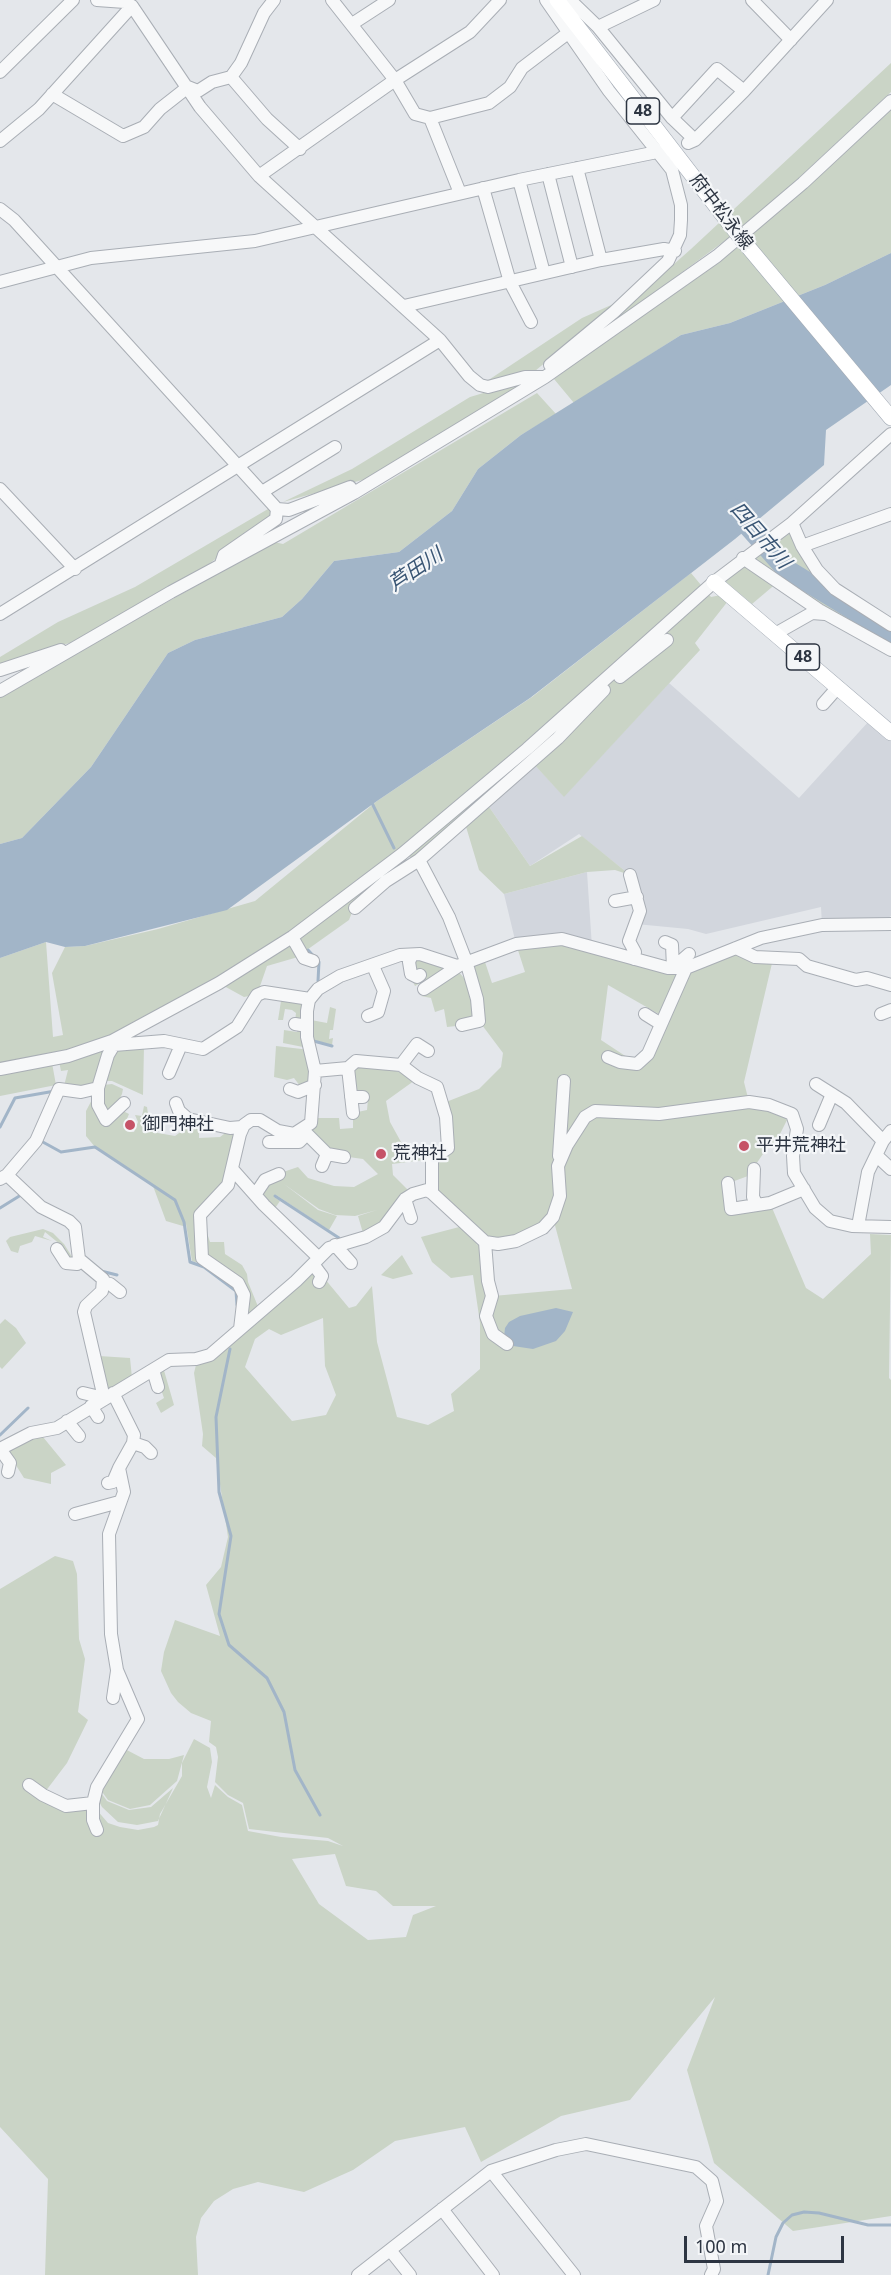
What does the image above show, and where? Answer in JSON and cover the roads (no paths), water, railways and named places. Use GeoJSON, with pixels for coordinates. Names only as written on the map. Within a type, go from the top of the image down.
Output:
{"type":"FeatureCollection","features":[{"type":"Feature","properties":{"kind":"main road","name":"府中松永線"},"geometry":{"type":"LineString","coordinates":[[558,0],[729,223],[891,418]]}},
{"type":"Feature","properties":{"kind":"main road","name":"48"},"geometry":{"type":"LineString","coordinates":[[714,582],[891,733]]}},
{"type":"Feature","properties":{"kind":"street"},"geometry":{"type":"LineString","coordinates":[[0,72],[73,0]]}},
{"type":"Feature","properties":{"kind":"street"},"geometry":{"type":"LineString","coordinates":[[97,0],[126,2],[132,6],[201,107],[259,176],[319,227],[440,340],[469,376],[480,385],[488,387],[525,377],[545,377]]}},
{"type":"Feature","properties":{"kind":"street"},"geometry":{"type":"LineString","coordinates":[[188,87],[198,91],[212,82],[231,77],[241,63],[264,13],[274,0]]}},
{"type":"Feature","properties":{"kind":"street"},"geometry":{"type":"LineString","coordinates":[[332,0],[395,80],[415,114],[430,118],[489,103],[510,87],[522,68],[568,33]]}},
{"type":"Feature","properties":{"kind":"street"},"geometry":{"type":"LineString","coordinates":[[352,24],[389,0]]}},
{"type":"Feature","properties":{"kind":"street"},"geometry":{"type":"LineString","coordinates":[[259,176],[395,80],[470,32],[500,0]]}},
{"type":"Feature","properties":{"kind":"street"},"geometry":{"type":"LineString","coordinates":[[545,377],[546,368],[614,312],[668,261],[675,251],[680,235],[681,205],[672,170],[662,151],[609,91],[546,0]]}},
{"type":"Feature","properties":{"kind":"street"},"geometry":{"type":"LineString","coordinates":[[570,0],[597,27],[692,141],[744,91],[827,0]]}},
{"type":"Feature","properties":{"kind":"street"},"geometry":{"type":"LineString","coordinates":[[597,27],[654,0]]}},
{"type":"Feature","properties":{"kind":"street"},"geometry":{"type":"LineString","coordinates":[[752,0],[791,40]]}},
{"type":"Feature","properties":{"kind":"street"},"geometry":{"type":"LineString","coordinates":[[0,141],[39,109],[132,6]]}},
{"type":"Feature","properties":{"kind":"street"},"geometry":{"type":"LineString","coordinates":[[672,118],[717,69],[744,91]]}},
{"type":"Feature","properties":{"kind":"street"},"geometry":{"type":"LineString","coordinates":[[231,77],[267,119],[300,149]]}},
{"type":"Feature","properties":{"kind":"street"},"geometry":{"type":"LineString","coordinates":[[52,94],[123,136],[144,127],[160,109],[188,87]]}},
{"type":"Feature","properties":{"kind":"street"},"geometry":{"type":"LineString","coordinates":[[0,691],[65,652],[354,493],[545,377],[717,256],[803,183],[891,101]]}},
{"type":"Feature","properties":{"kind":"street"},"geometry":{"type":"LineString","coordinates":[[430,118],[460,193]]}},
{"type":"Feature","properties":{"kind":"street"},"geometry":{"type":"LineString","coordinates":[[0,282],[91,258],[255,240],[519,180],[662,151]]}},
{"type":"Feature","properties":{"kind":"street"},"geometry":{"type":"LineString","coordinates":[[577,168],[601,260]]}},
{"type":"Feature","properties":{"kind":"street"},"geometry":{"type":"LineString","coordinates":[[548,174],[572,267]]}},
{"type":"Feature","properties":{"kind":"street"},"geometry":{"type":"LineString","coordinates":[[519,180],[544,273]]}},
{"type":"Feature","properties":{"kind":"street"},"geometry":{"type":"LineString","coordinates":[[483,188],[510,282],[531,322]]}},
{"type":"Feature","properties":{"kind":"street"},"geometry":{"type":"LineString","coordinates":[[0,209],[14,220],[277,508],[289,510],[350,487],[354,493]]}},
{"type":"Feature","properties":{"kind":"street"},"geometry":{"type":"LineString","coordinates":[[404,306],[601,260],[663,249],[675,251]]}},
{"type":"Feature","properties":{"kind":"street"},"geometry":{"type":"LineString","coordinates":[[0,614],[440,340]]}},
{"type":"Feature","properties":{"kind":"street"},"geometry":{"type":"LineString","coordinates":[[355,908],[387,880],[419,860],[558,738],[596,693],[714,582],[792,523],[891,434]]}},
{"type":"Feature","properties":{"kind":"street"},"geometry":{"type":"LineString","coordinates":[[262,492],[335,447]]}},
{"type":"Feature","properties":{"kind":"street"},"geometry":{"type":"LineString","coordinates":[[0,489],[75,569]]}},
{"type":"Feature","properties":{"kind":"street"},"geometry":{"type":"LineString","coordinates":[[221,565],[224,555],[276,519],[277,508]]}},
{"type":"Feature","properties":{"kind":"street"},"geometry":{"type":"LineString","coordinates":[[802,546],[891,514]]}},
{"type":"Feature","properties":{"kind":"street"},"geometry":{"type":"LineString","coordinates":[[792,523],[802,546],[817,570],[835,589],[891,625]]}},
{"type":"Feature","properties":{"kind":"street"},"geometry":{"type":"LineString","coordinates":[[746,556],[828,615],[891,650]]}},
{"type":"Feature","properties":{"kind":"street"},"geometry":{"type":"LineString","coordinates":[[775,633],[812,613],[828,615]]}},
{"type":"Feature","properties":{"kind":"street"},"geometry":{"type":"LineString","coordinates":[[0,1069],[68,1056],[113,1043],[219,983],[292,937],[402,854],[596,693],[667,640]]}},
{"type":"Feature","properties":{"kind":"street"},"geometry":{"type":"LineString","coordinates":[[0,670],[59,649],[65,652]]}},
{"type":"Feature","properties":{"kind":"street"},"geometry":{"type":"LineString","coordinates":[[823,704],[838,687]]}},
{"type":"Feature","properties":{"kind":"street"},"geometry":{"type":"LineString","coordinates":[[419,860],[449,917],[477,999],[478,1021],[462,1026]]}},
{"type":"Feature","properties":{"kind":"street"},"geometry":{"type":"LineString","coordinates":[[630,875],[640,911],[629,941],[635,952],[634,959]]}},
{"type":"Feature","properties":{"kind":"street"},"geometry":{"type":"LineString","coordinates":[[615,901],[637,897]]}},
{"type":"Feature","properties":{"kind":"street"},"geometry":{"type":"LineString","coordinates":[[424,989],[463,963],[516,944],[562,939],[634,959],[680,968],[761,938],[822,925],[891,924]]}},
{"type":"Feature","properties":{"kind":"street"},"geometry":{"type":"LineString","coordinates":[[292,937],[304,960]]}},
{"type":"Feature","properties":{"kind":"street"},"geometry":{"type":"LineString","coordinates":[[665,942],[672,945],[680,968]]}},
{"type":"Feature","properties":{"kind":"street"},"geometry":{"type":"LineString","coordinates":[[736,948],[755,957],[799,960],[807,966],[856,980],[867,978],[891,986]]}},
{"type":"Feature","properties":{"kind":"street"},"geometry":{"type":"LineString","coordinates":[[412,954],[409,962],[411,974],[417,977],[420,975]]}},
{"type":"Feature","properties":{"kind":"street"},"geometry":{"type":"LineString","coordinates":[[269,1142],[299,1142],[311,1123],[315,1071],[301,1025],[310,999],[318,989],[340,976],[400,955],[420,954],[463,963]]}},
{"type":"Feature","properties":{"kind":"street"},"geometry":{"type":"LineString","coordinates":[[608,1057],[620,1062],[637,1064],[648,1054],[680,968],[689,954]]}},
{"type":"Feature","properties":{"kind":"street"},"geometry":{"type":"LineString","coordinates":[[368,1016],[378,1012],[384,990],[373,966]]}},
{"type":"Feature","properties":{"kind":"street"},"geometry":{"type":"LineString","coordinates":[[113,1043],[164,1041],[182,1045],[197,1053],[237,1027],[257,995],[264,992],[310,999]]}},
{"type":"Feature","properties":{"kind":"street"},"geometry":{"type":"LineString","coordinates":[[645,1014],[661,1024]]}},
{"type":"Feature","properties":{"kind":"street"},"geometry":{"type":"LineString","coordinates":[[113,1043],[98,1088],[98,1105],[106,1120],[124,1103]]}},
{"type":"Feature","properties":{"kind":"street"},"geometry":{"type":"LineString","coordinates":[[401,1065],[417,1044],[428,1052]]}},
{"type":"Feature","properties":{"kind":"street"},"geometry":{"type":"LineString","coordinates":[[169,1073],[182,1045]]}},
{"type":"Feature","properties":{"kind":"street"},"geometry":{"type":"LineString","coordinates":[[315,1071],[348,1068],[356,1061],[401,1065],[418,1078],[437,1087],[446,1117],[448,1148],[432,1159],[430,1192]]}},
{"type":"Feature","properties":{"kind":"street"},"geometry":{"type":"LineString","coordinates":[[348,1068],[357,1097],[353,1113]]}},
{"type":"Feature","properties":{"kind":"street"},"geometry":{"type":"LineString","coordinates":[[419,1165],[426,1166],[430,1192],[485,1242],[498,1244],[516,1241],[543,1228],[552,1217],[560,1196],[558,1166],[564,1081]]}},
{"type":"Feature","properties":{"kind":"street"},"geometry":{"type":"LineString","coordinates":[[816,1083],[846,1103],[887,1136],[868,1172],[858,1226]]}},
{"type":"Feature","properties":{"kind":"street"},"geometry":{"type":"LineString","coordinates":[[290,1089],[298,1092],[315,1085]]}},
{"type":"Feature","properties":{"kind":"street"},"geometry":{"type":"LineString","coordinates":[[57,1250],[66,1263],[77,1264],[79,1259],[75,1227],[69,1221],[41,1207],[4,1177],[36,1142],[59,1089],[81,1092],[98,1088]]}},
{"type":"Feature","properties":{"kind":"street"},"geometry":{"type":"LineString","coordinates":[[819,1125],[832,1094]]}},
{"type":"Feature","properties":{"kind":"street"},"geometry":{"type":"LineString","coordinates":[[558,1166],[567,1145],[585,1117],[595,1111],[660,1114],[748,1102],[770,1106],[792,1114],[797,1129],[793,1156],[794,1173],[815,1208],[830,1221],[858,1226],[891,1227]]}},
{"type":"Feature","properties":{"kind":"street"},"geometry":{"type":"LineString","coordinates":[[180,1113],[230,1128],[242,1127],[251,1120],[260,1120],[278,1131],[294,1134],[305,1132]]}},
{"type":"Feature","properties":{"kind":"street"},"geometry":{"type":"LineString","coordinates":[[240,1329],[244,1295],[238,1284],[202,1258],[199,1243],[200,1215],[204,1208],[224,1191],[232,1170],[242,1127]]}},
{"type":"Feature","properties":{"kind":"street"},"geometry":{"type":"LineString","coordinates":[[305,1132],[325,1160],[344,1157]]}},
{"type":"Feature","properties":{"kind":"street"},"geometry":{"type":"LineString","coordinates":[[877,1156],[891,1169]]}},
{"type":"Feature","properties":{"kind":"street"},"geometry":{"type":"LineString","coordinates":[[754,1169],[753,1197],[757,1205]]}},
{"type":"Feature","properties":{"kind":"street"},"geometry":{"type":"LineString","coordinates":[[232,1170],[255,1195],[281,1214],[316,1261],[322,1276],[319,1282]]}},
{"type":"Feature","properties":{"kind":"street"},"geometry":{"type":"LineString","coordinates":[[255,1195],[265,1180],[279,1174]]}},
{"type":"Feature","properties":{"kind":"street"},"geometry":{"type":"LineString","coordinates":[[728,1184],[731,1209],[770,1203],[804,1189]]}},
{"type":"Feature","properties":{"kind":"street"},"geometry":{"type":"LineString","coordinates":[[8,1472],[10,1463],[0,1449],[2,1446],[31,1433],[57,1428],[169,1360],[194,1364],[210,1355],[335,1245],[366,1237],[384,1227],[405,1199],[430,1192]]}},
{"type":"Feature","properties":{"kind":"street"},"geometry":{"type":"LineString","coordinates":[[405,1199],[411,1218]]}},
{"type":"Feature","properties":{"kind":"street"},"geometry":{"type":"LineString","coordinates":[[485,1242],[488,1281],[492,1296],[486,1316],[492,1334],[507,1344]]}},
{"type":"Feature","properties":{"kind":"street"},"geometry":{"type":"LineString","coordinates":[[335,1245],[351,1263]]}},
{"type":"Feature","properties":{"kind":"street"},"geometry":{"type":"LineString","coordinates":[[79,1259],[105,1283],[120,1292]]}},
{"type":"Feature","properties":{"kind":"street"},"geometry":{"type":"LineString","coordinates":[[105,1283],[102,1291],[86,1306],[84,1312],[109,1396],[132,1430],[136,1447]]}},
{"type":"Feature","properties":{"kind":"street"},"geometry":{"type":"LineString","coordinates":[[153,1370],[158,1387]]}},
{"type":"Feature","properties":{"kind":"street"},"geometry":{"type":"LineString","coordinates":[[83,1393],[109,1396]]}},
{"type":"Feature","properties":{"kind":"street"},"geometry":{"type":"LineString","coordinates":[[91,1406],[98,1417]]}},
{"type":"Feature","properties":{"kind":"street"},"geometry":{"type":"LineString","coordinates":[[67,1421],[79,1436]]}},
{"type":"Feature","properties":{"kind":"street"},"geometry":{"type":"LineString","coordinates":[[136,1447],[151,1453]]}},
{"type":"Feature","properties":{"kind":"street"},"geometry":{"type":"LineString","coordinates":[[108,1483],[113,1482],[119,1468],[136,1447]]}},
{"type":"Feature","properties":{"kind":"street"},"geometry":{"type":"LineString","coordinates":[[97,1830],[93,1820],[93,1803],[97,1787],[138,1719],[117,1670],[111,1634],[109,1534],[124,1492],[119,1468]]}},
{"type":"Feature","properties":{"kind":"street"},"geometry":{"type":"LineString","coordinates":[[75,1514],[119,1502]]}},
{"type":"Feature","properties":{"kind":"street"},"geometry":{"type":"LineString","coordinates":[[101,1531],[108,1515],[119,1502]]}},
{"type":"Feature","properties":{"kind":"street"},"geometry":{"type":"LineString","coordinates":[[105,1586],[104,1565],[108,1558]]}},
{"type":"Feature","properties":{"kind":"street"},"geometry":{"type":"LineString","coordinates":[[113,1698],[117,1670]]}},
{"type":"Feature","properties":{"kind":"street"},"geometry":{"type":"LineString","coordinates":[[29,1785],[66,1806],[93,1803]]}},
{"type":"Feature","properties":{"kind":"street"},"geometry":{"type":"LineString","coordinates":[[358,2275],[491,2170],[556,2150],[586,2144],[696,2167],[712,2181],[717,2201],[706,2226],[714,2269],[711,2275]]}},
{"type":"Feature","properties":{"kind":"street"},"geometry":{"type":"LineString","coordinates":[[491,2170],[574,2275]]}},
{"type":"Feature","properties":{"kind":"street"},"geometry":{"type":"LineString","coordinates":[[442,2209],[494,2275]]}},
{"type":"Feature","properties":{"kind":"street"},"geometry":{"type":"LineString","coordinates":[[390,2250],[410,2275]]}},
{"type":"Feature","properties":{"kind":"water","name":"芦田川"},"geometry":{"type":"Polygon","coordinates":[[[891,253],[891,385],[826,430],[824,465],[735,539],[530,698],[377,801],[227,910],[85,946],[65,947],[46,942],[0,958],[0,844],[22,838],[91,767],[168,653],[195,640],[282,617],[302,599],[334,561],[399,552],[452,511],[478,469],[521,435],[681,335],[730,323],[825,285],[891,253]]]}},
{"type":"Feature","properties":{"kind":"water"},"geometry":{"type":"Polygon","coordinates":[[[556,1308],[573,1312],[565,1331],[556,1341],[533,1349],[513,1346],[504,1337],[505,1328],[509,1322],[520,1316],[556,1308]]]}},
{"type":"Feature","properties":{"kind":"waterway","name":"四日市川"},"geometry":{"type":"LineString","coordinates":[[732,508],[786,569],[891,633]]}},
{"type":"Feature","properties":{"kind":"waterway"},"geometry":{"type":"LineString","coordinates":[[371,801],[394,848]]}},
{"type":"Feature","properties":{"kind":"waterway"},"geometry":{"type":"LineString","coordinates":[[308,950],[319,962],[318,981]]}},
{"type":"Feature","properties":{"kind":"waterway"},"geometry":{"type":"LineString","coordinates":[[310,1040],[332,1046]]}},
{"type":"Feature","properties":{"kind":"waterway"},"geometry":{"type":"LineString","coordinates":[[0,1127],[15,1098],[55,1091]]}},
{"type":"Feature","properties":{"kind":"waterway"},"geometry":{"type":"LineString","coordinates":[[41,1141],[61,1152],[95,1147],[175,1200],[184,1222],[190,1262],[204,1267],[236,1291],[237,1305]]}},
{"type":"Feature","properties":{"kind":"waterway"},"geometry":{"type":"LineString","coordinates":[[0,1208],[21,1195]]}},
{"type":"Feature","properties":{"kind":"waterway"},"geometry":{"type":"LineString","coordinates":[[275,1196],[339,1238]]}},
{"type":"Feature","properties":{"kind":"waterway"},"geometry":{"type":"LineString","coordinates":[[101,1271],[117,1275]]}},
{"type":"Feature","properties":{"kind":"waterway"},"geometry":{"type":"LineString","coordinates":[[230,1349],[216,1417],[219,1492],[231,1536],[219,1614],[229,1645],[267,1678],[284,1712],[295,1770],[320,1815]]}},
{"type":"Feature","properties":{"kind":"waterway"},"geometry":{"type":"LineString","coordinates":[[0,1435],[28,1408]]}},
{"type":"Feature","properties":{"kind":"waterway"},"geometry":{"type":"LineString","coordinates":[[768,2275],[776,2237],[783,2223],[792,2215],[804,2212],[819,2213],[868,2225],[891,2225]]}},
{"type":"Feature","properties":{"kind":"place","name":"御門神社"},"geometry":{"type":"Point","coordinates":[130,1125]}},
{"type":"Feature","properties":{"kind":"place","name":"平井荒神社"},"geometry":{"type":"Point","coordinates":[744,1146]}},
{"type":"Feature","properties":{"kind":"place","name":"荒神社"},"geometry":{"type":"Point","coordinates":[381,1154]}}]}
